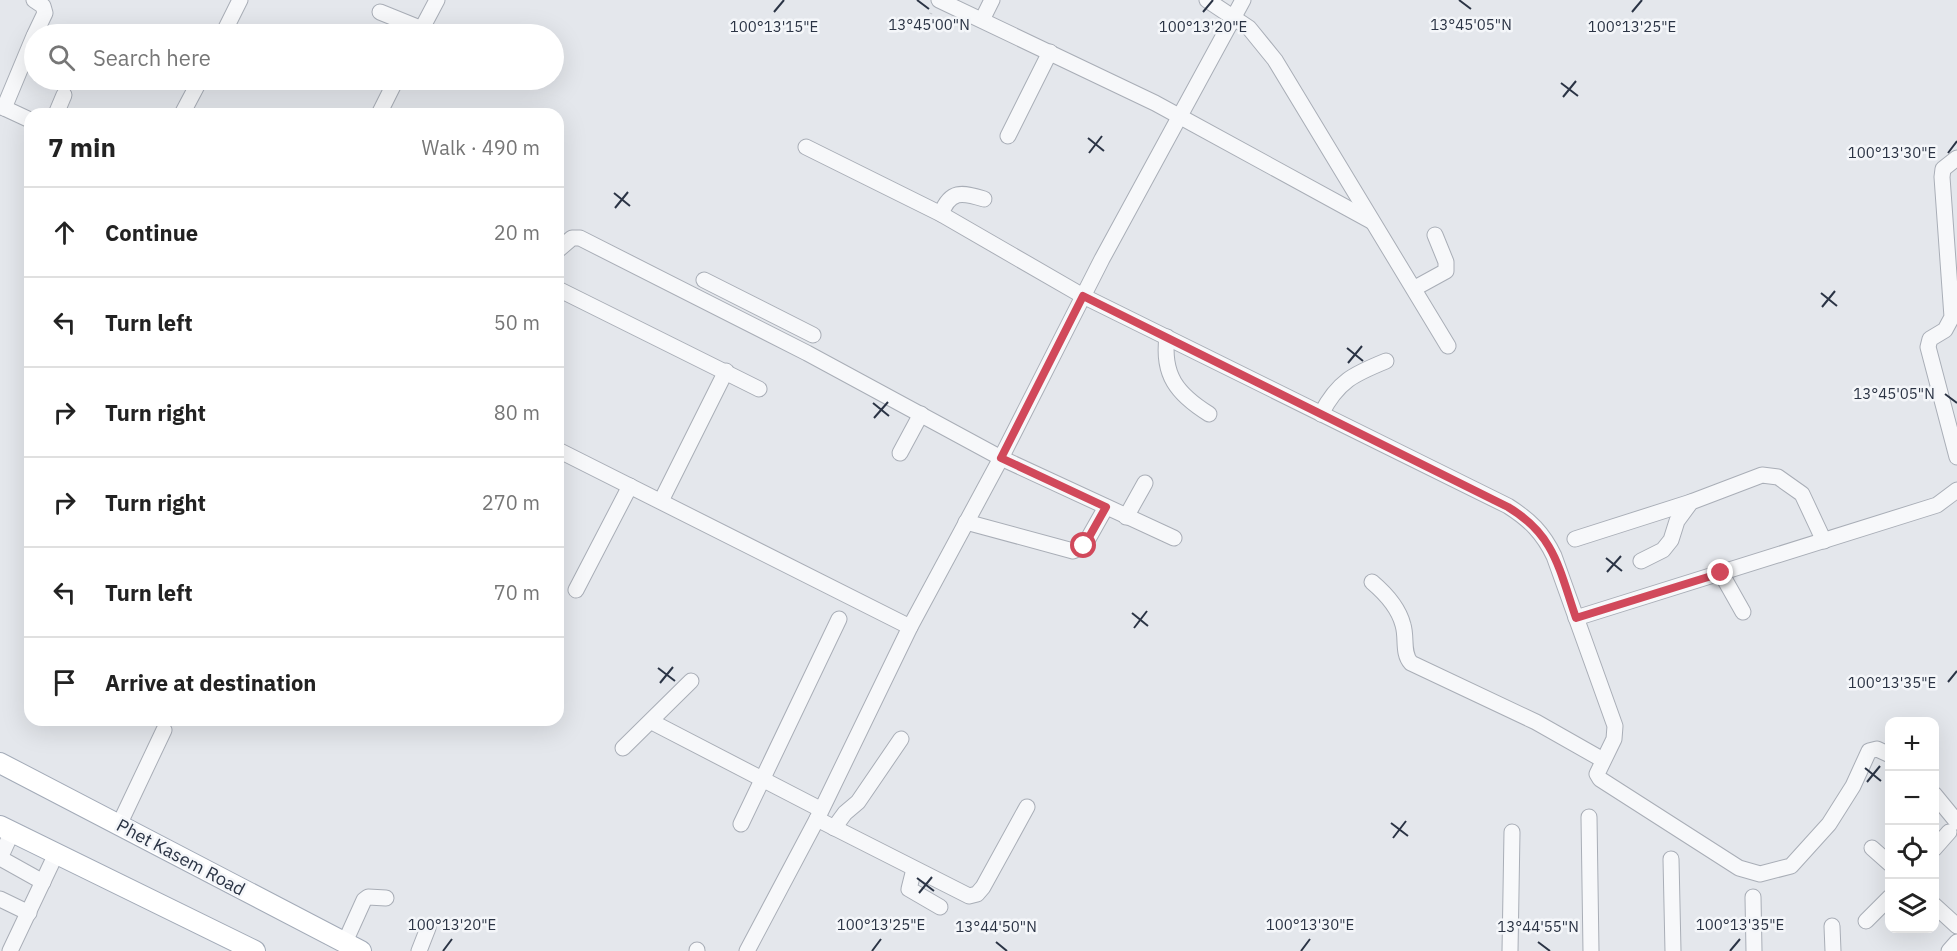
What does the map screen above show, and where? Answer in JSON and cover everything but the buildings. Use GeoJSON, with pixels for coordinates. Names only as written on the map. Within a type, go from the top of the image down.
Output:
{"type":"FeatureCollection","features":[{"type":"Feature","properties":{"kind":"main road","name":"Phet Kasem Road"},"geometry":{"type":"LineString","coordinates":[[0,763],[353,947]]}},
{"type":"Feature","properties":{"kind":"main road"},"geometry":{"type":"LineString","coordinates":[[6,829],[255,951]]}},
{"type":"Feature","properties":{"kind":"street"},"geometry":{"type":"LineString","coordinates":[[34,0],[43,6],[45,14],[40,24]]}},
{"type":"Feature","properties":{"kind":"street"},"geometry":{"type":"LineString","coordinates":[[228,24],[240,0]]}},
{"type":"Feature","properties":{"kind":"street"},"geometry":{"type":"LineString","coordinates":[[425,24],[437,0]]}},
{"type":"Feature","properties":{"kind":"street"},"geometry":{"type":"LineString","coordinates":[[939,0],[1181,117],[1371,221]]}},
{"type":"Feature","properties":{"kind":"street"},"geometry":{"type":"LineString","coordinates":[[982,20],[992,0]]}},
{"type":"Feature","properties":{"kind":"street"},"geometry":{"type":"LineString","coordinates":[[1207,0],[1249,28],[1275,60],[1359,195],[1371,221],[1415,288],[1448,346]]}},
{"type":"Feature","properties":{"kind":"street"},"geometry":{"type":"LineString","coordinates":[[747,951],[819,814],[910,627],[1001,458],[1083,296],[1243,0]]}},
{"type":"Feature","properties":{"kind":"street"},"geometry":{"type":"LineString","coordinates":[[380,12],[405,24]]}},
{"type":"Feature","properties":{"kind":"street"},"geometry":{"type":"LineString","coordinates":[[1008,136],[1050,52]]}},
{"type":"Feature","properties":{"kind":"street"},"geometry":{"type":"LineString","coordinates":[[24,59],[2,107],[24,117]]}},
{"type":"Feature","properties":{"kind":"street"},"geometry":{"type":"LineString","coordinates":[[185,108],[192,90]]}},
{"type":"Feature","properties":{"kind":"street"},"geometry":{"type":"LineString","coordinates":[[382,108],[391,90]]}},
{"type":"Feature","properties":{"kind":"street"},"geometry":{"type":"LineString","coordinates":[[59,108],[64,95]]}},
{"type":"Feature","properties":{"kind":"street"},"geometry":{"type":"LineString","coordinates":[[806,147],[941,214],[1083,296],[1528,519],[1545,538],[1615,726],[1614,739],[1597,774],[1600,779],[1620,794],[1739,868],[1760,874],[1791,866],[1829,824],[1853,786],[1869,751],[1877,748],[1885,752]]}},
{"type":"Feature","properties":{"kind":"street"},"geometry":{"type":"LineString","coordinates":[[1957,158],[1943,170],[1942,177],[1952,317],[1945,330],[1930,339],[1928,347],[1957,457]]}},
{"type":"Feature","properties":{"kind":"street"},"geometry":{"type":"LineString","coordinates":[[941,214],[945,203],[954,196],[965,193],[984,199]]}},
{"type":"Feature","properties":{"kind":"street"},"geometry":{"type":"LineString","coordinates":[[1415,288],[1446,271],[1446,262],[1435,235]]}},
{"type":"Feature","properties":{"kind":"street"},"geometry":{"type":"LineString","coordinates":[[564,245],[572,238],[580,238],[768,333],[1001,458],[1174,538]]}},
{"type":"Feature","properties":{"kind":"street"},"geometry":{"type":"LineString","coordinates":[[704,280],[813,335]]}},
{"type":"Feature","properties":{"kind":"street"},"geometry":{"type":"LineString","coordinates":[[564,293],[759,389]]}},
{"type":"Feature","properties":{"kind":"street"},"geometry":{"type":"LineString","coordinates":[[768,333],[776,317]]}},
{"type":"Feature","properties":{"kind":"street"},"geometry":{"type":"LineString","coordinates":[[1167,337],[1165,365],[1173,383],[1209,414]]}},
{"type":"Feature","properties":{"kind":"street"},"geometry":{"type":"LineString","coordinates":[[1321,414],[1340,384],[1354,374],[1386,361]]}},
{"type":"Feature","properties":{"kind":"street"},"geometry":{"type":"LineString","coordinates":[[661,501],[726,371]]}},
{"type":"Feature","properties":{"kind":"street"},"geometry":{"type":"LineString","coordinates":[[900,453],[921,414]]}},
{"type":"Feature","properties":{"kind":"street"},"geometry":{"type":"LineString","coordinates":[[564,453],[910,627]]}},
{"type":"Feature","properties":{"kind":"street"},"geometry":{"type":"LineString","coordinates":[[1575,539],[1691,502],[1762,475],[1778,477],[1802,494],[1824,541]]}},
{"type":"Feature","properties":{"kind":"street"},"geometry":{"type":"LineString","coordinates":[[1126,517],[1145,483]]}},
{"type":"Feature","properties":{"kind":"street"},"geometry":{"type":"LineString","coordinates":[[576,590],[630,486]]}},
{"type":"Feature","properties":{"kind":"street"},"geometry":{"type":"LineString","coordinates":[[1576,618],[1937,505],[1957,490]]}},
{"type":"Feature","properties":{"kind":"street"},"geometry":{"type":"LineString","coordinates":[[1641,561],[1663,550],[1671,540],[1677,521],[1691,502]]}},
{"type":"Feature","properties":{"kind":"street"},"geometry":{"type":"LineString","coordinates":[[966,522],[1073,551],[1084,546],[1106,507]]}},
{"type":"Feature","properties":{"kind":"street"},"geometry":{"type":"LineString","coordinates":[[1721,573],[1743,612]]}},
{"type":"Feature","properties":{"kind":"street"},"geometry":{"type":"LineString","coordinates":[[1372,582],[1394,607],[1403,622],[1405,654],[1411,663],[1536,722],[1603,760]]}},
{"type":"Feature","properties":{"kind":"street"},"geometry":{"type":"LineString","coordinates":[[741,824],[839,619]]}},
{"type":"Feature","properties":{"kind":"street"},"geometry":{"type":"LineString","coordinates":[[623,748],[652,722],[691,681]]}},
{"type":"Feature","properties":{"kind":"street"},"geometry":{"type":"LineString","coordinates":[[652,722],[761,778],[819,814],[834,828],[969,896],[977,894],[983,887],[1027,807]]}},
{"type":"Feature","properties":{"kind":"street"},"geometry":{"type":"LineString","coordinates":[[119,825],[164,730]]}},
{"type":"Feature","properties":{"kind":"street"},"geometry":{"type":"LineString","coordinates":[[834,828],[845,813],[858,802],[901,739]]}},
{"type":"Feature","properties":{"kind":"street"},"geometry":{"type":"LineString","coordinates":[[1939,801],[1953,827],[1939,844]]}},
{"type":"Feature","properties":{"kind":"street"},"geometry":{"type":"LineString","coordinates":[[1589,817],[1592,951]]}},
{"type":"Feature","properties":{"kind":"street"},"geometry":{"type":"LineString","coordinates":[[6,829],[0,858],[43,882]]}},
{"type":"Feature","properties":{"kind":"street"},"geometry":{"type":"LineString","coordinates":[[1510,951],[1512,832]]}},
{"type":"Feature","properties":{"kind":"street"},"geometry":{"type":"LineString","coordinates":[[1872,848],[1885,860]]}},
{"type":"Feature","properties":{"kind":"street"},"geometry":{"type":"LineString","coordinates":[[10,951],[56,854]]}},
{"type":"Feature","properties":{"kind":"street"},"geometry":{"type":"LineString","coordinates":[[1671,859],[1673,951]]}},
{"type":"Feature","properties":{"kind":"street"},"geometry":{"type":"LineString","coordinates":[[914,869],[909,889],[940,906]]}},
{"type":"Feature","properties":{"kind":"street"},"geometry":{"type":"LineString","coordinates":[[353,947],[364,900],[368,897],[386,898]]}},
{"type":"Feature","properties":{"kind":"street"},"geometry":{"type":"LineString","coordinates":[[1753,897],[1754,951]]}},
{"type":"Feature","properties":{"kind":"street"},"geometry":{"type":"LineString","coordinates":[[0,898],[29,913]]}},
{"type":"Feature","properties":{"kind":"street"},"geometry":{"type":"LineString","coordinates":[[1866,921],[1885,902]]}},
{"type":"Feature","properties":{"kind":"street"},"geometry":{"type":"LineString","coordinates":[[1939,909],[1957,926]]}},
{"type":"Feature","properties":{"kind":"street"},"geometry":{"type":"LineString","coordinates":[[1832,926],[1833,951]]}},
{"type":"Feature","properties":{"kind":"street"},"geometry":{"type":"LineString","coordinates":[[419,951],[428,928]]}},
{"type":"Feature","properties":{"kind":"street"},"geometry":{"type":"LineString","coordinates":[[1949,951],[1957,942]]}},
{"type":"Feature","properties":{"kind":"route"},"geometry":{"type":"LineString","coordinates":[[1084,546],[1106,507],[1001,458],[1083,296],[1528,519],[1545,538],[1554,556],[1576,618],[1721,573]]}}]}
